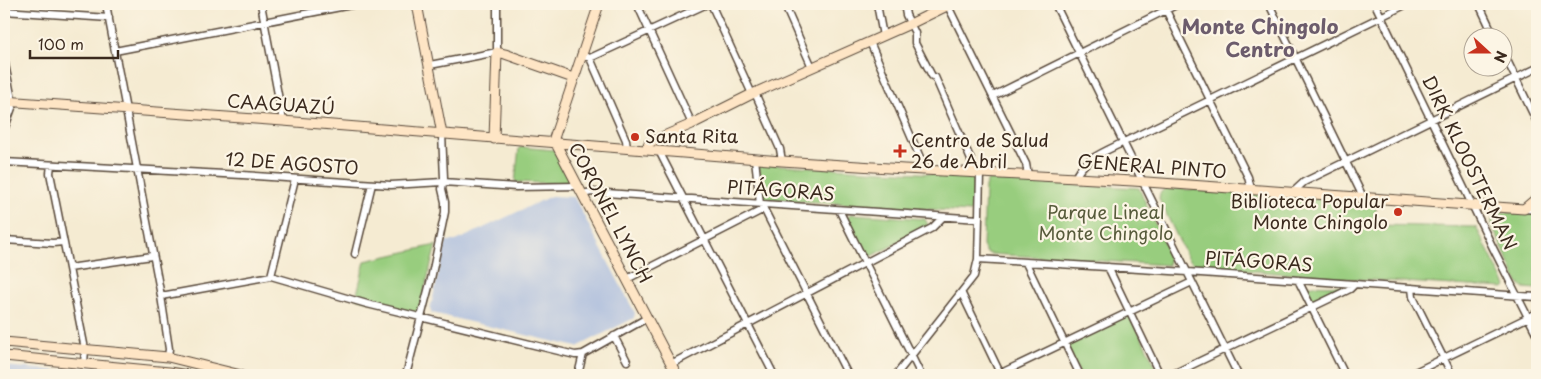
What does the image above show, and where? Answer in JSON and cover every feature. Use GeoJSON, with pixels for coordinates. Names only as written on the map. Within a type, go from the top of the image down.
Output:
{"type":"FeatureCollection","features":[{"type":"Feature","properties":{"kind":"main road"},"geometry":{"type":"LineString","coordinates":[[418,4],[442,134]]}},
{"type":"Feature","properties":{"kind":"main road","name":"CORONEL LYNCH"},"geometry":{"type":"LineString","coordinates":[[599,4],[586,57],[574,78],[554,134],[556,144],[676,375]]}},
{"type":"Feature","properties":{"kind":"main road"},"geometry":{"type":"LineString","coordinates":[[646,150],[649,143],[812,67],[910,24],[949,4]]}},
{"type":"Feature","properties":{"kind":"main road"},"geometry":{"type":"LineString","coordinates":[[494,139],[497,52],[574,78]]}},
{"type":"Feature","properties":{"kind":"main road","name":"CAAGUAZÚ"},"geometry":{"type":"LineString","coordinates":[[8,102],[283,121],[556,144]]}},
{"type":"Feature","properties":{"kind":"main road","name":"GENERAL PINTO"},"geometry":{"type":"LineString","coordinates":[[556,144],[782,161],[1143,182],[1524,209]]}},
{"type":"Feature","properties":{"kind":"main road"},"geometry":{"type":"LineString","coordinates":[[1524,209],[1537,198]]}},
{"type":"Feature","properties":{"kind":"main road"},"geometry":{"type":"LineString","coordinates":[[4,342],[168,357],[241,375]]}},
{"type":"Feature","properties":{"kind":"main road"},"geometry":{"type":"LineString","coordinates":[[4,356],[188,375]]}},
{"type":"Feature","properties":{"kind":"street"},"geometry":{"type":"LineString","coordinates":[[106,4],[161,296],[169,349],[168,357]]}},
{"type":"Feature","properties":{"kind":"street"},"geometry":{"type":"LineString","coordinates":[[262,4],[283,121]]}},
{"type":"Feature","properties":{"kind":"street"},"geometry":{"type":"LineString","coordinates":[[115,50],[356,4]]}},
{"type":"Feature","properties":{"kind":"street"},"geometry":{"type":"LineString","coordinates":[[430,65],[497,52],[498,4]]}},
{"type":"Feature","properties":{"kind":"street"},"geometry":{"type":"LineString","coordinates":[[637,4],[692,124]]}},
{"type":"Feature","properties":{"kind":"street"},"geometry":{"type":"LineString","coordinates":[[627,149],[626,140],[586,57],[707,4]]}},
{"type":"Feature","properties":{"kind":"street"},"geometry":{"type":"LineString","coordinates":[[711,4],[780,149],[782,161]]}},
{"type":"Feature","properties":{"kind":"street"},"geometry":{"type":"LineString","coordinates":[[784,4],[812,67]]}},
{"type":"Feature","properties":{"kind":"street"},"geometry":{"type":"LineString","coordinates":[[877,4],[883,36]]}},
{"type":"Feature","properties":{"kind":"street"},"geometry":{"type":"LineString","coordinates":[[896,375],[962,294],[974,276],[978,259],[979,219],[976,173],[935,78],[932,76],[915,43],[915,33],[904,4]]}},
{"type":"Feature","properties":{"kind":"street"},"geometry":{"type":"LineString","coordinates":[[949,4],[1026,164],[1028,175]]}},
{"type":"Feature","properties":{"kind":"street"},"geometry":{"type":"LineString","coordinates":[[1055,4],[1238,375]]}},
{"type":"Feature","properties":{"kind":"street"},"geometry":{"type":"LineString","coordinates":[[993,96],[1079,53],[1164,7],[1178,4]]}},
{"type":"Feature","properties":{"kind":"street"},"geometry":{"type":"LineString","coordinates":[[1269,4],[1363,197]]}},
{"type":"Feature","properties":{"kind":"street","name":"DIRK KLOOSTERMAN"},"geometry":{"type":"LineString","coordinates":[[1375,4],[1537,335]]}},
{"type":"Feature","properties":{"kind":"street"},"geometry":{"type":"LineString","coordinates":[[1075,178],[1086,162],[1124,142],[1407,4]]}},
{"type":"Feature","properties":{"kind":"street"},"geometry":{"type":"LineString","coordinates":[[1479,4],[1490,28]]}},
{"type":"Feature","properties":{"kind":"street"},"geometry":{"type":"LineString","coordinates":[[1164,7],[1248,177],[1251,189]]}},
{"type":"Feature","properties":{"kind":"street"},"geometry":{"type":"LineString","coordinates":[[4,11],[108,18]]}},
{"type":"Feature","properties":{"kind":"street"},"geometry":{"type":"LineString","coordinates":[[870,42],[922,162],[923,170]]}},
{"type":"Feature","properties":{"kind":"street"},"geometry":{"type":"LineString","coordinates":[[4,59],[8,102],[12,111],[4,130]]}},
{"type":"Feature","properties":{"kind":"street"},"geometry":{"type":"LineString","coordinates":[[1292,193],[1304,182],[1537,68]]}},
{"type":"Feature","properties":{"kind":"street"},"geometry":{"type":"LineString","coordinates":[[1515,79],[1537,122]]}},
{"type":"Feature","properties":{"kind":"street"},"geometry":{"type":"LineString","coordinates":[[406,375],[439,243],[446,207],[442,189],[442,134]]}},
{"type":"Feature","properties":{"kind":"street"},"geometry":{"type":"LineString","coordinates":[[659,152],[774,375]]}},
{"type":"Feature","properties":{"kind":"street"},"geometry":{"type":"LineString","coordinates":[[755,159],[762,207],[848,375]]}},
{"type":"Feature","properties":{"kind":"street","name":"12 DE AGOSTO"},"geometry":{"type":"LineString","coordinates":[[4,162],[392,185],[443,182],[580,190]]}},
{"type":"Feature","properties":{"kind":"street"},"geometry":{"type":"LineString","coordinates":[[51,165],[50,173],[85,349],[84,364]]}},
{"type":"Feature","properties":{"kind":"street"},"geometry":{"type":"LineString","coordinates":[[271,276],[295,179]]}},
{"type":"Feature","properties":{"kind":"street"},"geometry":{"type":"LineString","coordinates":[[355,254],[372,184]]}},
{"type":"Feature","properties":{"kind":"street","name":"PITÁGORAS"},"geometry":{"type":"LineString","coordinates":[[580,190],[762,207],[979,219]]}},
{"type":"Feature","properties":{"kind":"street"},"geometry":{"type":"LineString","coordinates":[[627,279],[704,240],[762,207]]}},
{"type":"Feature","properties":{"kind":"street","name":"GENERAL PINTO"},"geometry":{"type":"LineString","coordinates":[[1524,209],[1537,210]]}},
{"type":"Feature","properties":{"kind":"street"},"geometry":{"type":"LineString","coordinates":[[839,210],[920,375]]}},
{"type":"Feature","properties":{"kind":"street"},"geometry":{"type":"LineString","coordinates":[[671,364],[932,228],[943,217]]}},
{"type":"Feature","properties":{"kind":"street"},"geometry":{"type":"LineString","coordinates":[[4,240],[53,244],[63,242]]}},
{"type":"Feature","properties":{"kind":"street"},"geometry":{"type":"LineString","coordinates":[[69,268],[152,256]]}},
{"type":"Feature","properties":{"kind":"street","name":"PITÁGORAS"},"geometry":{"type":"LineString","coordinates":[[978,259],[1537,297]]}},
{"type":"Feature","properties":{"kind":"street"},"geometry":{"type":"LineString","coordinates":[[1026,263],[1080,375]]}},
{"type":"Feature","properties":{"kind":"street"},"geometry":{"type":"LineString","coordinates":[[1108,267],[1160,375]]}},
{"type":"Feature","properties":{"kind":"street"},"geometry":{"type":"LineString","coordinates":[[161,296],[271,276],[340,297],[575,355],[583,354],[647,318]]}},
{"type":"Feature","properties":{"kind":"street"},"geometry":{"type":"LineString","coordinates":[[1298,280],[1345,375]]}},
{"type":"Feature","properties":{"kind":"street"},"geometry":{"type":"LineString","coordinates":[[962,294],[999,375],[1192,282]]}},
{"type":"Feature","properties":{"kind":"street"},"geometry":{"type":"LineString","coordinates":[[1171,375],[1350,289],[1355,284]]}},
{"type":"Feature","properties":{"kind":"street"},"geometry":{"type":"LineString","coordinates":[[1412,288],[1413,297],[1452,375]]}},
{"type":"Feature","properties":{"kind":"street"},"geometry":{"type":"LineString","coordinates":[[1409,375],[1537,313]]}},
{"type":"Feature","properties":{"kind":"street"},"geometry":{"type":"LineString","coordinates":[[614,336],[627,362]]}},
{"type":"Feature","properties":{"kind":"street"},"geometry":{"type":"LineString","coordinates":[[578,375],[583,354]]}},
{"type":"Feature","properties":{"kind":"shaded area"},"geometry":{"type":"Polygon","coordinates":[[[551,196],[574,197],[635,313],[634,318],[577,347],[432,313],[430,310],[446,241],[456,241],[551,196]]]}},
{"type":"Feature","properties":{"kind":"shaded area"},"geometry":{"type":"Polygon","coordinates":[[[4,366],[107,375],[4,375],[4,366]]]}},
{"type":"Feature","properties":{"kind":"green space"},"geometry":{"type":"Polygon","coordinates":[[[519,148],[554,150],[571,183],[515,182],[519,148]]]}},
{"type":"Feature","properties":{"kind":"green space"},"geometry":{"type":"Polygon","coordinates":[[[759,165],[970,176],[974,180],[974,208],[970,212],[768,199],[762,193],[759,165]]]}},
{"type":"Feature","properties":{"kind":"green space","name":"Parque Lineal Monte Chingolo"},"geometry":{"type":"Polygon","coordinates":[[[988,180],[1139,188],[1169,254],[1168,265],[990,254],[986,252],[983,246],[985,187],[988,180]]]}},
{"type":"Feature","properties":{"kind":"green space"},"geometry":{"type":"Polygon","coordinates":[[[1166,188],[1324,199],[1376,206],[1375,225],[1476,227],[1506,286],[1504,288],[1320,277],[1198,266],[1188,259],[1159,199],[1160,193],[1166,188]]]}},
{"type":"Feature","properties":{"kind":"green space"},"geometry":{"type":"Polygon","coordinates":[[[1497,212],[1537,214],[1537,289],[1524,288],[1518,283],[1492,225],[1492,220],[1497,212]]]}},
{"type":"Feature","properties":{"kind":"green space"},"geometry":{"type":"Polygon","coordinates":[[[849,215],[925,219],[928,225],[927,228],[866,259],[847,222],[849,215]]]}},
{"type":"Feature","properties":{"kind":"green space"},"geometry":{"type":"Polygon","coordinates":[[[436,245],[420,308],[415,313],[356,298],[365,261],[436,245]]]}},
{"type":"Feature","properties":{"kind":"green space"},"geometry":{"type":"Polygon","coordinates":[[[1304,285],[1343,286],[1312,300],[1304,285]]]}},
{"type":"Feature","properties":{"kind":"green space"},"geometry":{"type":"Polygon","coordinates":[[[1129,312],[1160,375],[1080,375],[1065,343],[1129,312]]]}},
{"type":"Feature","properties":{"kind":"place","name":"Santa Rita"},"geometry":{"type":"Point","coordinates":[635,137]}},
{"type":"Feature","properties":{"kind":"place","name":"Centro de Salud 26 de Abril"},"geometry":{"type":"Point","coordinates":[900,151]}},
{"type":"Feature","properties":{"kind":"place","name":"Biblioteca Popular Monte Chingolo"},"geometry":{"type":"Point","coordinates":[1398,212]}},
{"type":"Feature","properties":{"kind":"district","name":"Monte Chingolo Centro"},"geometry":{"type":"Point","coordinates":[1260,38]}}]}
